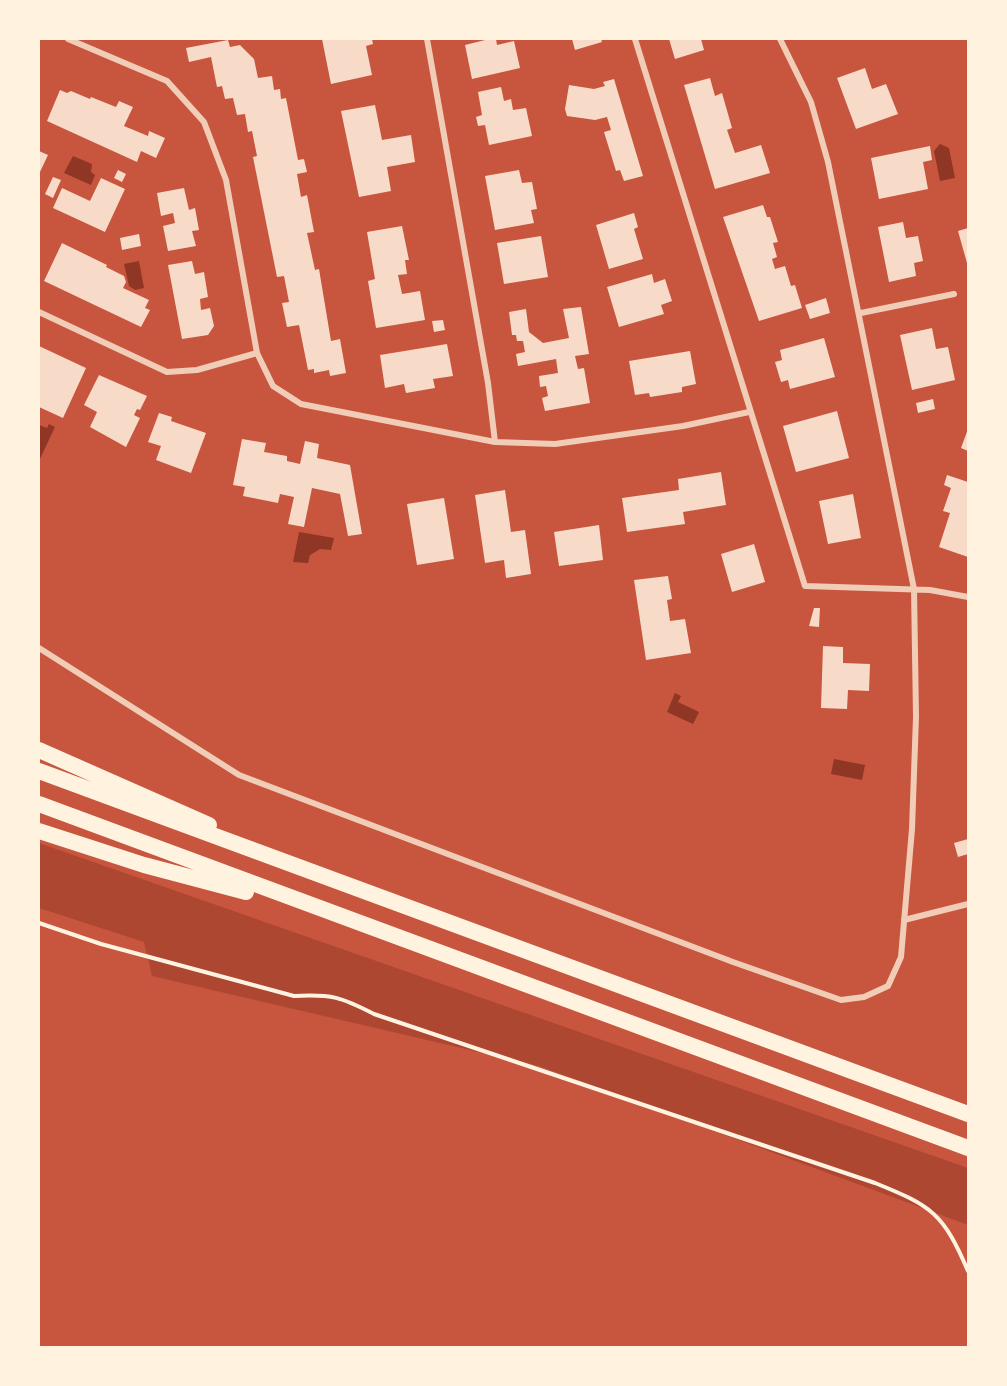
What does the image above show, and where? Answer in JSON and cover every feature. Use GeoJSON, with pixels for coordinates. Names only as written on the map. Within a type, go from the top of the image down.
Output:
{"type":"FeatureCollection","features":[{"type":"Feature","properties":{"kind":"highway"},"geometry":{"type":"LineString","coordinates":[[39,750],[186,812],[271,857]]}},
{"type":"Feature","properties":{"kind":"highway"},"geometry":{"type":"LineString","coordinates":[[39,771],[968,1114]]}},
{"type":"Feature","properties":{"kind":"highway"},"geometry":{"type":"LineString","coordinates":[[39,804],[968,1148]]}},
{"type":"Feature","properties":{"kind":"highway"},"geometry":{"type":"LineString","coordinates":[[39,831],[144,865],[337,916]]}},
{"type":"Feature","properties":{"kind":"street"},"geometry":{"type":"LineString","coordinates":[[68,39],[167,81],[204,122],[226,180],[257,353],[273,386],[301,404],[495,442],[555,444],[683,426],[749,412]]}},
{"type":"Feature","properties":{"kind":"street"},"geometry":{"type":"LineString","coordinates":[[427,39],[486,371],[495,442]]}},
{"type":"Feature","properties":{"kind":"street"},"geometry":{"type":"LineString","coordinates":[[635,39],[749,412],[806,586],[914,589],[968,597]]}},
{"type":"Feature","properties":{"kind":"street"},"geometry":{"type":"LineString","coordinates":[[39,648],[239,775],[722,958],[841,1000],[864,997],[888,986],[902,957],[912,829],[916,717],[914,589],[861,313],[828,162],[811,102],[780,39]]}},
{"type":"Feature","properties":{"kind":"street"},"geometry":{"type":"LineString","coordinates":[[861,313],[954,294]]}},
{"type":"Feature","properties":{"kind":"street"},"geometry":{"type":"LineString","coordinates":[[39,312],[167,372],[197,370],[257,353]]}},
{"type":"Feature","properties":{"kind":"street"},"geometry":{"type":"LineString","coordinates":[[904,920],[968,904]]}},
{"type":"Feature","properties":{"kind":"path"},"geometry":{"type":"LineString","coordinates":[[39,923],[101,944],[153,956],[294,996],[326,994],[344,999],[374,1014],[875,1183],[915,1199],[932,1210],[960,1252],[968,1270]]}},
{"type":"Feature","properties":{"kind":"shaded area"},"geometry":{"type":"Polygon","coordinates":[[[940,144],[949,148],[955,178],[940,181],[934,151],[940,144]]]}},
{"type":"Feature","properties":{"kind":"shaded area"},"geometry":{"type":"Polygon","coordinates":[[[73,156],[92,164],[91,172],[95,175],[91,185],[64,173],[73,156]]]}},
{"type":"Feature","properties":{"kind":"shaded area"},"geometry":{"type":"Polygon","coordinates":[[[139,261],[144,288],[135,290],[129,286],[124,264],[139,261]]]}},
{"type":"Feature","properties":{"kind":"shaded area"},"geometry":{"type":"Polygon","coordinates":[[[49,424],[55,427],[39,461],[39,425],[47,428],[49,424]]]}},
{"type":"Feature","properties":{"kind":"shaded area"},"geometry":{"type":"Polygon","coordinates":[[[299,532],[334,538],[331,550],[320,549],[310,555],[308,563],[293,562],[299,532]]]}},
{"type":"Feature","properties":{"kind":"shaded area"},"geometry":{"type":"Polygon","coordinates":[[[675,693],[681,696],[678,702],[699,712],[693,724],[667,712],[675,693]]]}},
{"type":"Feature","properties":{"kind":"shaded area"},"geometry":{"type":"Polygon","coordinates":[[[834,759],[865,765],[862,780],[831,774],[834,759]]]}},
{"type":"Feature","properties":{"kind":"shaded area"},"geometry":{"type":"Polygon","coordinates":[[[39,843],[968,1168],[968,1225],[539,1066],[152,976],[144,942],[39,908],[39,843]]]}},
{"type":"Feature","properties":{"kind":"building"},"geometry":{"type":"Polygon","coordinates":[[[322,39],[372,39],[373,44],[366,46],[372,75],[331,84],[322,39]]]}},
{"type":"Feature","properties":{"kind":"building"},"geometry":{"type":"Polygon","coordinates":[[[496,39],[497,45],[514,41],[520,68],[472,79],[465,45],[496,39]]]}},
{"type":"Feature","properties":{"kind":"building"},"geometry":{"type":"Polygon","coordinates":[[[572,39],[601,39],[602,42],[575,50],[572,39]]]}},
{"type":"Feature","properties":{"kind":"building"},"geometry":{"type":"Polygon","coordinates":[[[669,39],[701,39],[704,50],[675,59],[669,39]]]}},
{"type":"Feature","properties":{"kind":"building"},"geometry":{"type":"Polygon","coordinates":[[[228,40],[230,47],[240,45],[254,59],[258,78],[272,76],[274,90],[280,89],[281,99],[286,98],[298,160],[304,159],[307,172],[297,174],[301,197],[307,195],[314,232],[307,233],[315,270],[319,269],[331,341],[340,339],[346,373],[330,376],[329,370],[314,373],[314,369],[308,370],[299,325],[287,327],[282,303],[289,302],[284,276],[277,277],[253,157],[257,156],[252,131],[248,132],[245,114],[237,115],[233,98],[225,99],[222,86],[217,87],[211,57],[189,62],[186,48],[228,40]]]}},
{"type":"Feature","properties":{"kind":"building"},"geometry":{"type":"Polygon","coordinates":[[[865,68],[872,89],[886,84],[898,114],[856,129],[837,78],[865,68]]]}},
{"type":"Feature","properties":{"kind":"building"},"geometry":{"type":"Polygon","coordinates":[[[710,78],[715,96],[722,93],[732,128],[727,130],[735,153],[761,145],[770,173],[715,189],[684,85],[710,78]]]}},
{"type":"Feature","properties":{"kind":"building"},"geometry":{"type":"Polygon","coordinates":[[[614,79],[643,176],[624,181],[620,170],[616,171],[604,132],[611,130],[607,117],[595,120],[567,116],[565,109],[569,85],[594,89],[605,86],[603,82],[614,79]]]}},
{"type":"Feature","properties":{"kind":"building"},"geometry":{"type":"Polygon","coordinates":[[[501,87],[504,101],[511,99],[513,110],[526,108],[532,136],[489,145],[485,125],[478,126],[476,117],[482,115],[478,92],[501,87]]]}},
{"type":"Feature","properties":{"kind":"building"},"geometry":{"type":"Polygon","coordinates":[[[60,90],[67,93],[71,91],[90,99],[91,97],[116,107],[119,101],[133,107],[124,126],[148,136],[149,131],[165,138],[156,158],[141,151],[137,162],[47,121],[60,90]]]}},
{"type":"Feature","properties":{"kind":"building"},"geometry":{"type":"Polygon","coordinates":[[[375,105],[382,140],[411,135],[415,162],[387,167],[391,191],[359,197],[341,111],[375,105]]]}},
{"type":"Feature","properties":{"kind":"building"},"geometry":{"type":"Polygon","coordinates":[[[930,146],[932,160],[923,162],[928,189],[879,199],[871,158],[930,146]]]}},
{"type":"Feature","properties":{"kind":"building"},"geometry":{"type":"Polygon","coordinates":[[[39,151],[48,155],[39,174],[39,151]]]}},
{"type":"Feature","properties":{"kind":"building"},"geometry":{"type":"Polygon","coordinates":[[[118,170],[126,174],[122,182],[114,178],[118,170]]]}},
{"type":"Feature","properties":{"kind":"building"},"geometry":{"type":"Polygon","coordinates":[[[519,170],[522,183],[532,182],[537,209],[531,210],[534,223],[495,230],[485,176],[519,170]]]}},
{"type":"Feature","properties":{"kind":"building"},"geometry":{"type":"Polygon","coordinates":[[[53,177],[61,180],[53,198],[45,194],[53,177]]]}},
{"type":"Feature","properties":{"kind":"building"},"geometry":{"type":"Polygon","coordinates":[[[101,178],[125,189],[105,232],[53,208],[62,188],[90,201],[101,178]]]}},
{"type":"Feature","properties":{"kind":"building"},"geometry":{"type":"Polygon","coordinates":[[[184,188],[189,210],[195,208],[199,230],[192,231],[196,246],[168,251],[163,226],[175,223],[173,213],[161,216],[157,193],[184,188]]]}},
{"type":"Feature","properties":{"kind":"building"},"geometry":{"type":"Polygon","coordinates":[[[763,205],[767,217],[770,217],[778,242],[773,243],[777,257],[772,259],[775,269],[785,266],[791,286],[795,285],[802,308],[759,321],[723,217],[763,205]]]}},
{"type":"Feature","properties":{"kind":"building"},"geometry":{"type":"Polygon","coordinates":[[[634,213],[638,227],[634,229],[643,259],[609,269],[596,225],[634,213]]]}},
{"type":"Feature","properties":{"kind":"building"},"geometry":{"type":"Polygon","coordinates":[[[903,222],[906,238],[918,236],[923,261],[914,263],[916,276],[889,282],[878,227],[903,222]]]}},
{"type":"Feature","properties":{"kind":"building"},"geometry":{"type":"Polygon","coordinates":[[[402,226],[409,260],[405,260],[407,274],[398,275],[402,294],[420,291],[425,320],[376,328],[368,281],[375,279],[367,232],[402,226]]]}},
{"type":"Feature","properties":{"kind":"building"},"geometry":{"type":"Polygon","coordinates":[[[968,228],[968,263],[967,263],[958,231],[968,228]]]}},
{"type":"Feature","properties":{"kind":"building"},"geometry":{"type":"Polygon","coordinates":[[[139,234],[141,246],[122,250],[120,238],[139,234]]]}},
{"type":"Feature","properties":{"kind":"building"},"geometry":{"type":"Polygon","coordinates":[[[541,236],[548,277],[504,284],[497,243],[541,236]]]}},
{"type":"Feature","properties":{"kind":"building"},"geometry":{"type":"Polygon","coordinates":[[[62,243],[124,276],[126,282],[123,288],[149,300],[145,308],[150,310],[141,327],[44,281],[62,243]]]}},
{"type":"Feature","properties":{"kind":"building"},"geometry":{"type":"Polygon","coordinates":[[[192,261],[195,274],[204,272],[208,297],[200,299],[201,310],[210,308],[214,326],[208,335],[182,339],[168,265],[192,261]]]}},
{"type":"Feature","properties":{"kind":"building"},"geometry":{"type":"Polygon","coordinates":[[[652,274],[654,283],[665,279],[672,301],[661,305],[664,314],[619,327],[607,287],[652,274]]]}},
{"type":"Feature","properties":{"kind":"building"},"geometry":{"type":"Polygon","coordinates":[[[826,298],[830,313],[810,319],[805,305],[826,298]]]}},
{"type":"Feature","properties":{"kind":"building"},"geometry":{"type":"Polygon","coordinates":[[[581,307],[589,354],[575,356],[578,369],[584,368],[590,403],[545,411],[542,398],[548,396],[546,386],[540,387],[539,376],[558,373],[556,359],[518,366],[516,354],[525,352],[523,341],[517,341],[516,335],[512,335],[509,312],[526,309],[529,332],[543,343],[569,338],[563,309],[581,307]]]}},
{"type":"Feature","properties":{"kind":"building"},"geometry":{"type":"Polygon","coordinates":[[[443,320],[445,330],[434,332],[432,321],[443,320]]]}},
{"type":"Feature","properties":{"kind":"building"},"geometry":{"type":"Polygon","coordinates":[[[932,328],[936,349],[948,347],[955,380],[912,390],[900,335],[932,328]]]}},
{"type":"Feature","properties":{"kind":"building"},"geometry":{"type":"Polygon","coordinates":[[[824,338],[835,377],[790,389],[788,380],[781,382],[775,362],[782,360],[780,350],[824,338]]]}},
{"type":"Feature","properties":{"kind":"building"},"geometry":{"type":"Polygon","coordinates":[[[447,344],[453,376],[433,379],[435,388],[406,393],[404,384],[385,388],[380,355],[447,344]]]}},
{"type":"Feature","properties":{"kind":"building"},"geometry":{"type":"Polygon","coordinates":[[[39,346],[86,368],[63,418],[39,407],[39,346]]]}},
{"type":"Feature","properties":{"kind":"building"},"geometry":{"type":"Polygon","coordinates":[[[690,351],[696,384],[682,387],[682,392],[650,397],[649,393],[635,395],[629,361],[690,351]]]}},
{"type":"Feature","properties":{"kind":"building"},"geometry":{"type":"Polygon","coordinates":[[[99,375],[147,396],[140,410],[137,409],[134,415],[140,418],[126,447],[90,427],[97,412],[84,405],[99,375]]]}},
{"type":"Feature","properties":{"kind":"building"},"geometry":{"type":"Polygon","coordinates":[[[933,399],[935,409],[918,413],[916,403],[933,399]]]}},
{"type":"Feature","properties":{"kind":"building"},"geometry":{"type":"Polygon","coordinates":[[[837,411],[849,458],[796,472],[783,426],[837,411]]]}},
{"type":"Feature","properties":{"kind":"building"},"geometry":{"type":"Polygon","coordinates":[[[159,413],[172,417],[171,421],[206,433],[191,473],[156,460],[161,446],[148,442],[159,413]]]}},
{"type":"Feature","properties":{"kind":"building"},"geometry":{"type":"Polygon","coordinates":[[[968,429],[968,451],[961,448],[968,429]]]}},
{"type":"Feature","properties":{"kind":"building"},"geometry":{"type":"Polygon","coordinates":[[[242,439],[266,443],[264,452],[287,456],[287,461],[300,464],[305,441],[319,444],[317,458],[350,465],[362,534],[348,536],[340,494],[312,488],[304,527],[288,524],[294,497],[280,494],[278,503],[243,496],[245,487],[233,485],[242,439]]]}},
{"type":"Feature","properties":{"kind":"building"},"geometry":{"type":"Polygon","coordinates":[[[721,472],[726,505],[683,512],[685,524],[627,532],[622,498],[679,490],[678,479],[721,472]]]}},
{"type":"Feature","properties":{"kind":"building"},"geometry":{"type":"Polygon","coordinates":[[[947,475],[968,482],[968,557],[939,547],[950,513],[943,511],[951,488],[944,485],[947,475]]]}},
{"type":"Feature","properties":{"kind":"building"},"geometry":{"type":"Polygon","coordinates":[[[505,490],[511,532],[525,530],[531,574],[506,578],[504,560],[485,563],[475,495],[505,490]]]}},
{"type":"Feature","properties":{"kind":"building"},"geometry":{"type":"Polygon","coordinates":[[[853,494],[861,538],[828,544],[819,501],[853,494]]]}},
{"type":"Feature","properties":{"kind":"building"},"geometry":{"type":"Polygon","coordinates":[[[444,498],[454,559],[417,565],[407,504],[444,498]]]}},
{"type":"Feature","properties":{"kind":"building"},"geometry":{"type":"Polygon","coordinates":[[[599,525],[603,560],[559,566],[554,532],[599,525]]]}},
{"type":"Feature","properties":{"kind":"building"},"geometry":{"type":"Polygon","coordinates":[[[754,544],[765,582],[732,592],[721,554],[754,544]]]}},
{"type":"Feature","properties":{"kind":"building"},"geometry":{"type":"Polygon","coordinates":[[[668,576],[672,599],[667,600],[670,621],[685,619],[691,653],[646,660],[634,580],[668,576]]]}},
{"type":"Feature","properties":{"kind":"building"},"geometry":{"type":"Polygon","coordinates":[[[814,608],[820,608],[819,627],[809,626],[814,608]]]}},
{"type":"Feature","properties":{"kind":"building"},"geometry":{"type":"Polygon","coordinates":[[[823,646],[843,647],[843,663],[870,664],[869,691],[848,690],[847,709],[821,708],[823,646]]]}},
{"type":"Feature","properties":{"kind":"building"},"geometry":{"type":"Polygon","coordinates":[[[968,839],[968,854],[958,857],[954,843],[968,839]]]}}]}
